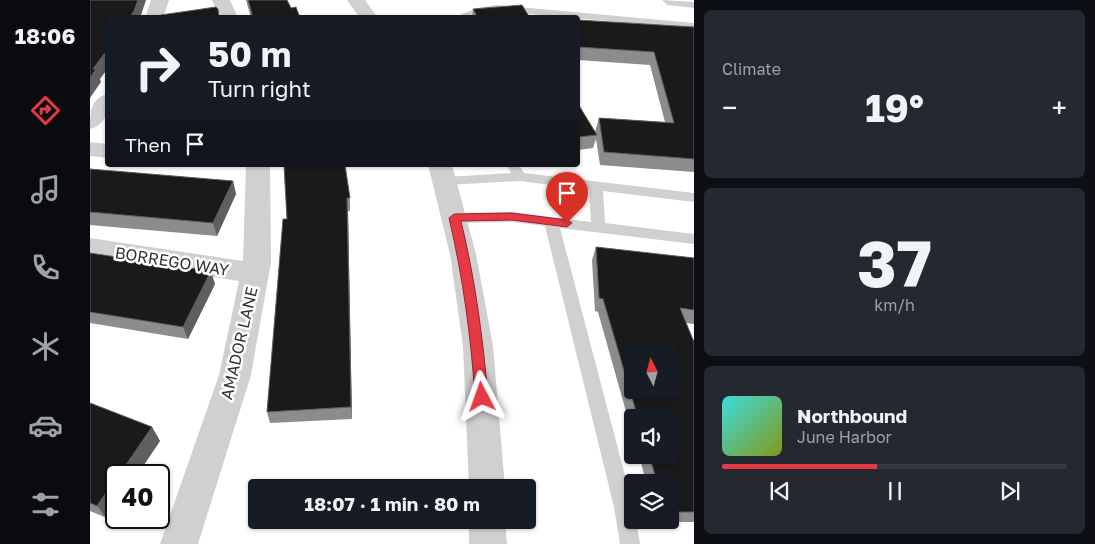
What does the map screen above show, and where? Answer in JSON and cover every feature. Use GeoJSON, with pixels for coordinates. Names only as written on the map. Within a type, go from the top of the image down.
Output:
{"type":"FeatureCollection","features":[{"type":"Feature","properties":{"kind":"street"},"geometry":{"type":"LineString","coordinates":[[155,15],[160,0]]}},
{"type":"Feature","properties":{"kind":"street"},"geometry":{"type":"LineString","coordinates":[[221,0],[228,15]]}},
{"type":"Feature","properties":{"kind":"street"},"geometry":{"type":"LineString","coordinates":[[356,0],[367,15]]}},
{"type":"Feature","properties":{"kind":"street"},"geometry":{"type":"LineString","coordinates":[[90,122],[105,104]]}},
{"type":"Feature","properties":{"kind":"street"},"geometry":{"type":"LineString","coordinates":[[90,149],[105,151]]}},
{"type":"Feature","properties":{"kind":"street","name":"AMADOR LANE"},"geometry":{"type":"LineString","coordinates":[[179,544],[235,375],[257,262],[252,167]]}},
{"type":"Feature","properties":{"kind":"street"},"geometry":{"type":"LineString","coordinates":[[443,173],[463,254],[478,346],[486,479]]}},
{"type":"Feature","properties":{"kind":"street","name":"BORREGO WAY"},"geometry":{"type":"LineString","coordinates":[[90,248],[254,273]]}},
{"type":"Feature","properties":{"kind":"street"},"geometry":{"type":"LineString","coordinates":[[487,529],[488,544]]}},
{"type":"Feature","properties":{"kind":"lane"},"geometry":{"type":"LineString","coordinates":[[667,0],[670,3],[694,5]]}},
{"type":"Feature","properties":{"kind":"lane"},"geometry":{"type":"LineString","coordinates":[[466,15],[480,10],[497,8],[574,15]]}},
{"type":"Feature","properties":{"kind":"lane"},"geometry":{"type":"LineString","coordinates":[[580,16],[694,26]]}},
{"type":"Feature","properties":{"kind":"lane"},"geometry":{"type":"LineString","coordinates":[[443,173],[517,171],[596,187],[694,198]]}},
{"type":"Feature","properties":{"kind":"lane"},"geometry":{"type":"LineString","coordinates":[[596,187],[598,227]]}},
{"type":"Feature","properties":{"kind":"lane"},"geometry":{"type":"LineString","coordinates":[[454,218],[512,216],[694,239]]}},
{"type":"Feature","properties":{"kind":"lane"},"geometry":{"type":"LineString","coordinates":[[551,221],[624,508],[630,544]]}},
{"type":"Feature","properties":{"kind":"building"},"geometry":{"type":"Polygon","coordinates":[[[90,0],[138,0],[131,15],[105,15],[105,53],[93,69],[96,69],[90,78],[90,0]]]}},
{"type":"Feature","properties":{"kind":"building"},"geometry":{"type":"Polygon","coordinates":[[[248,0],[287,0],[291,8],[296,7],[299,15],[252,15],[248,0]]]}},
{"type":"Feature","properties":{"kind":"building"},"geometry":{"type":"Polygon","coordinates":[[[522,5],[528,15],[476,15],[473,9],[522,5]]]}},
{"type":"Feature","properties":{"kind":"building"},"geometry":{"type":"Polygon","coordinates":[[[216,7],[219,15],[161,15],[216,7]]]}},
{"type":"Feature","properties":{"kind":"building"},"geometry":{"type":"Polygon","coordinates":[[[580,20],[694,27],[694,159],[604,152],[599,118],[674,123],[654,52],[580,47],[580,20]]]}},
{"type":"Feature","properties":{"kind":"building"},"geometry":{"type":"Polygon","coordinates":[[[580,107],[597,135],[580,137],[580,107]]]}},
{"type":"Feature","properties":{"kind":"building"},"geometry":{"type":"Polygon","coordinates":[[[284,167],[345,167],[350,198],[347,198],[351,407],[267,412],[283,219],[287,219],[284,167]]]}},
{"type":"Feature","properties":{"kind":"building"},"geometry":{"type":"Polygon","coordinates":[[[90,169],[233,181],[213,223],[90,212],[90,169]]]}},
{"type":"Feature","properties":{"kind":"building"},"geometry":{"type":"Polygon","coordinates":[[[596,247],[694,258],[694,310],[680,308],[694,342],[694,512],[679,512],[679,474],[655,474],[652,464],[679,464],[679,409],[635,409],[632,399],[679,399],[679,344],[624,344],[624,370],[603,299],[599,298],[596,247]]]}},
{"type":"Feature","properties":{"kind":"building"},"geometry":{"type":"Polygon","coordinates":[[[90,253],[211,271],[183,327],[90,312],[90,253]]]}},
{"type":"Feature","properties":{"kind":"building"},"geometry":{"type":"Polygon","coordinates":[[[90,403],[152,427],[127,464],[105,464],[105,494],[97,506],[90,503],[90,403]]]}},
{"type":"Feature","properties":{"kind":"route"},"geometry":{"type":"LineString","coordinates":[[482,397],[478,346],[463,254],[454,218],[512,216],[567,223]]}}]}
